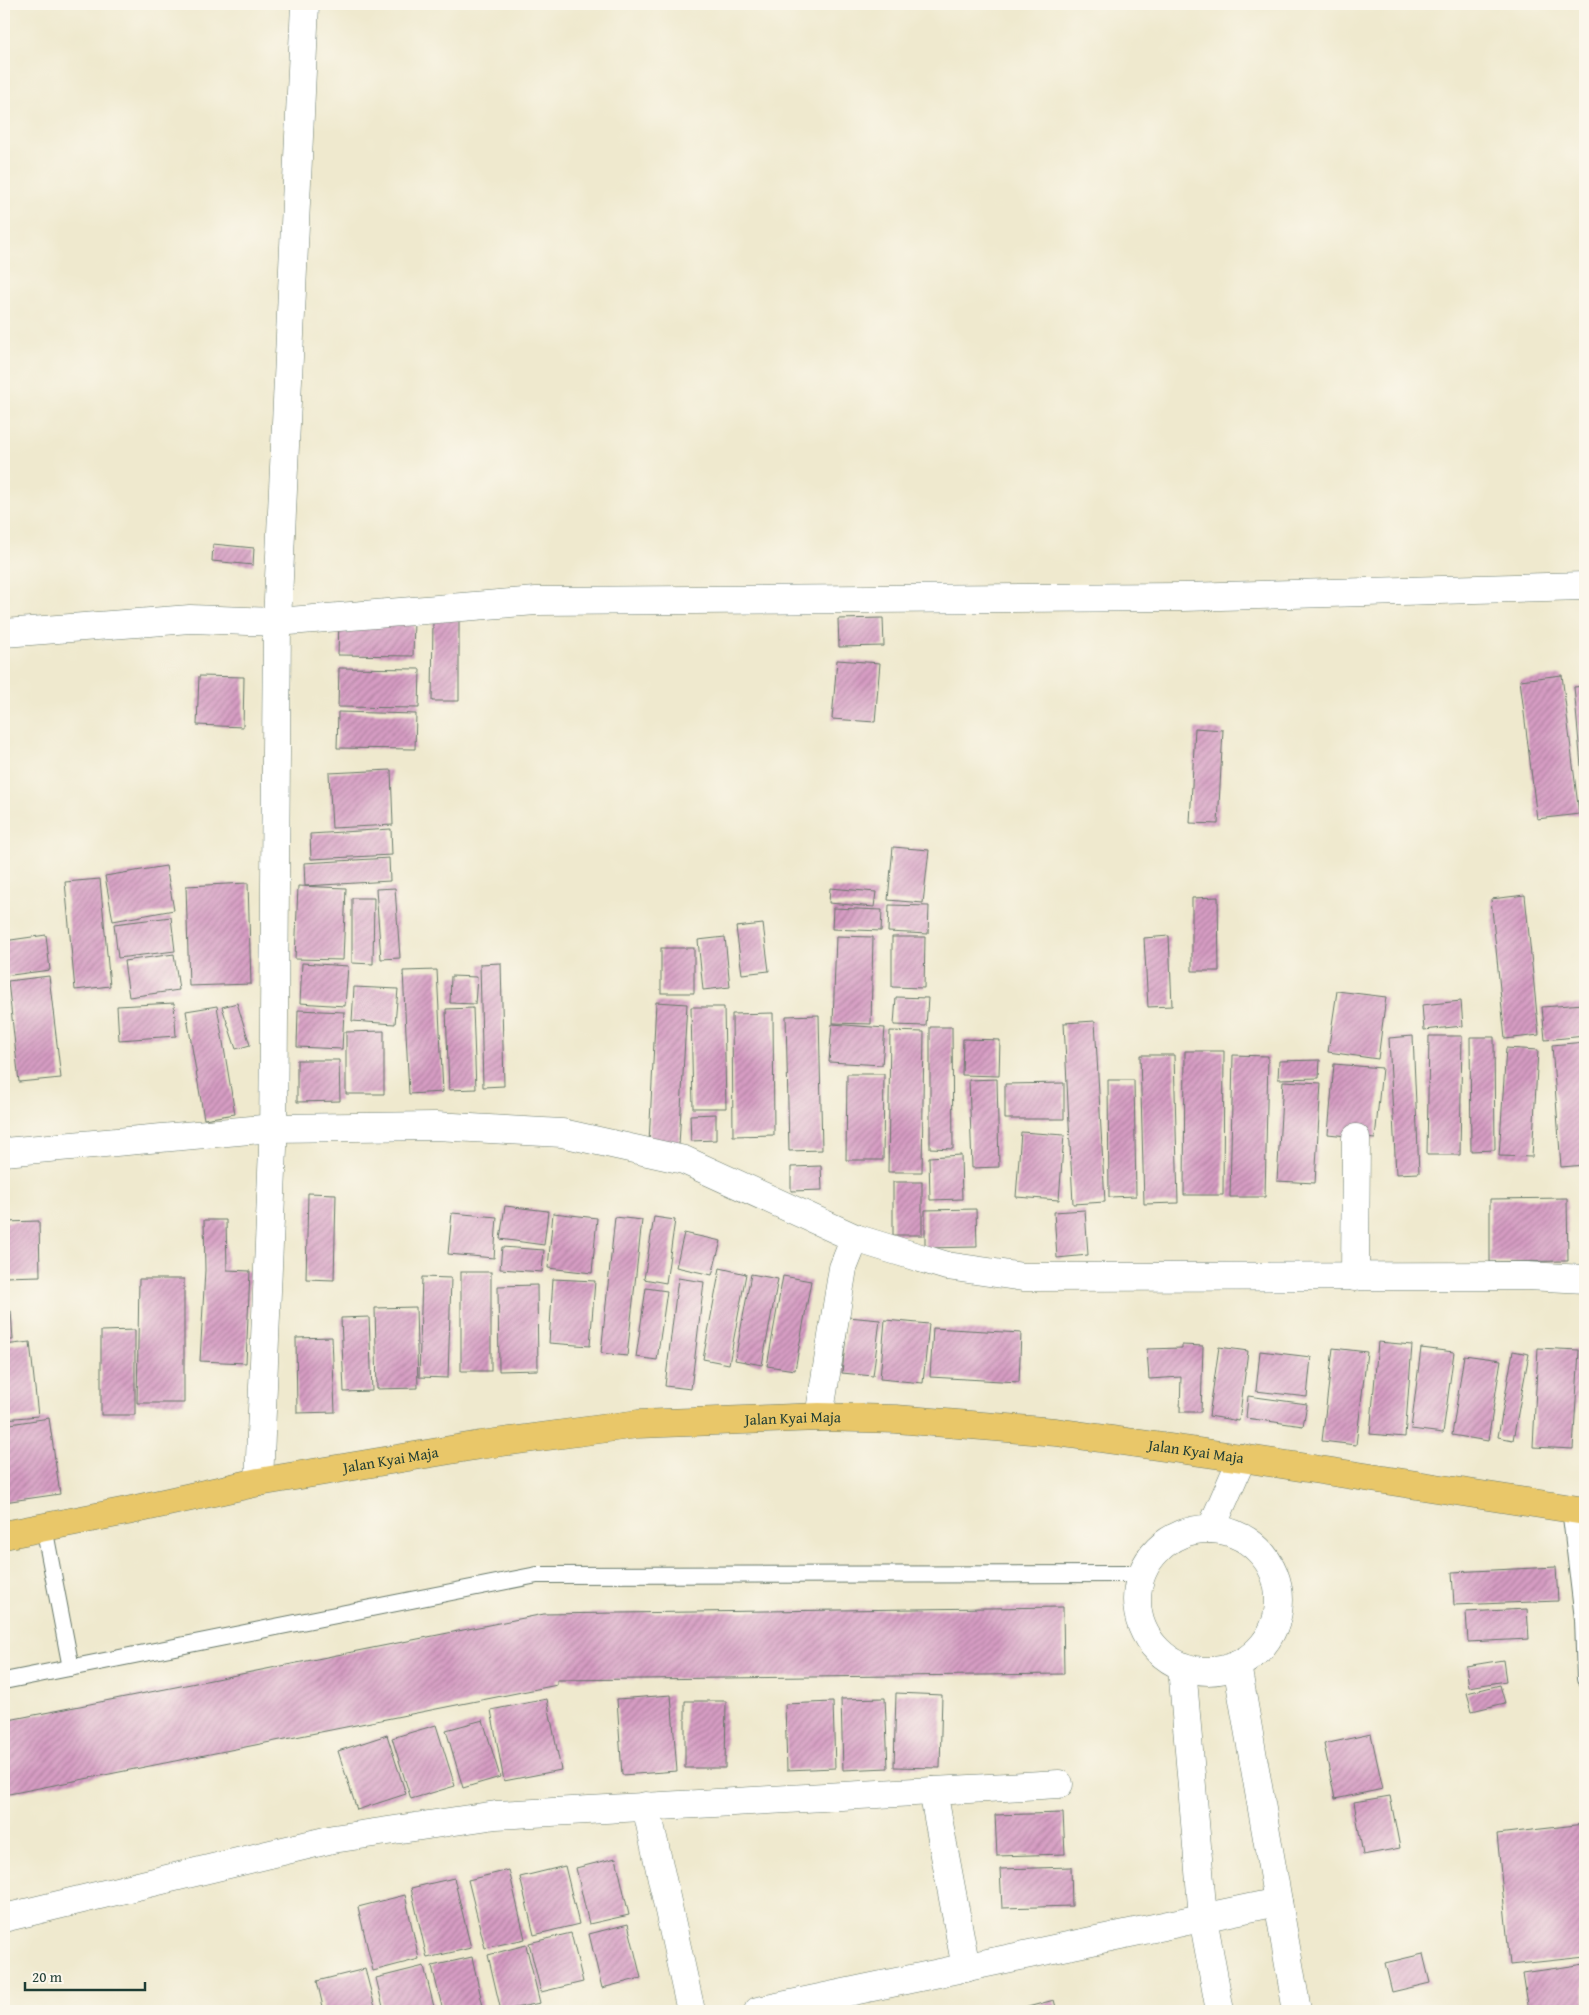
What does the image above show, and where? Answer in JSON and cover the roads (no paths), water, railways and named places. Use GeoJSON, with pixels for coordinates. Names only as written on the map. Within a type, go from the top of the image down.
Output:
{"type":"FeatureCollection","features":[{"type":"Feature","properties":{"kind":"main road","name":"Jalan Kyai Maja"},"geometry":{"type":"LineString","coordinates":[[4,1535],[258,1482],[480,1445],[638,1424],[819,1416],[896,1419],[1056,1432],[1242,1458],[1578,1510]]}},
{"type":"Feature","properties":{"kind":"street"},"geometry":{"type":"LineString","coordinates":[[258,1482],[272,1187],[277,622],[305,4]]}},
{"type":"Feature","properties":{"kind":"street"},"geometry":{"type":"LineString","coordinates":[[4,633],[190,619],[277,622],[536,601],[1183,597],[1585,586]]}},
{"type":"Feature","properties":{"kind":"street"},"geometry":{"type":"LineString","coordinates":[[4,1152],[273,1138],[436,1126],[562,1133],[684,1160],[855,1238],[947,1266],[1023,1278],[1526,1276],[1585,1279]]}},
{"type":"Feature","properties":{"kind":"street"},"geometry":{"type":"LineString","coordinates":[[1355,1277],[1356,1138]]}},
{"type":"Feature","properties":{"kind":"street"},"geometry":{"type":"LineString","coordinates":[[819,1416],[841,1281],[855,1238]]}},
{"type":"Feature","properties":{"kind":"street"},"geometry":{"type":"LineString","coordinates":[[1211,1529],[1242,1458]]}},
{"type":"Feature","properties":{"kind":"street"},"geometry":{"type":"LineString","coordinates":[[1211,1529],[1237,1536],[1260,1551],[1274,1574],[1279,1600],[1274,1627],[1259,1649],[1237,1665],[1210,1672],[1182,1667],[1158,1652],[1142,1629],[1136,1602],[1141,1574],[1152,1555],[1169,1541],[1189,1532],[1211,1529]]}},
{"type":"Feature","properties":{"kind":"street"},"geometry":{"type":"LineString","coordinates":[[1237,1665],[1297,2011]]}},
{"type":"Feature","properties":{"kind":"street"},"geometry":{"type":"LineString","coordinates":[[1182,1667],[1204,1918],[1220,2011]]}},
{"type":"Feature","properties":{"kind":"street"},"geometry":{"type":"LineString","coordinates":[[4,1918],[334,1840],[496,1815],[1059,1784]]}},
{"type":"Feature","properties":{"kind":"street"},"geometry":{"type":"LineString","coordinates":[[933,1791],[966,1968]]}},
{"type":"Feature","properties":{"kind":"street"},"geometry":{"type":"LineString","coordinates":[[646,1806],[691,2011]]}},
{"type":"Feature","properties":{"kind":"street"},"geometry":{"type":"LineString","coordinates":[[758,2011],[1278,1902]]}},
{"type":"Feature","properties":{"kind":"lane"},"geometry":{"type":"LineString","coordinates":[[1578,1510],[1585,1679]]}},
{"type":"Feature","properties":{"kind":"lane"},"geometry":{"type":"LineString","coordinates":[[44,1527],[71,1668]]}},
{"type":"Feature","properties":{"kind":"lane"},"geometry":{"type":"LineString","coordinates":[[4,1681],[537,1575],[1141,1574]]}}]}
